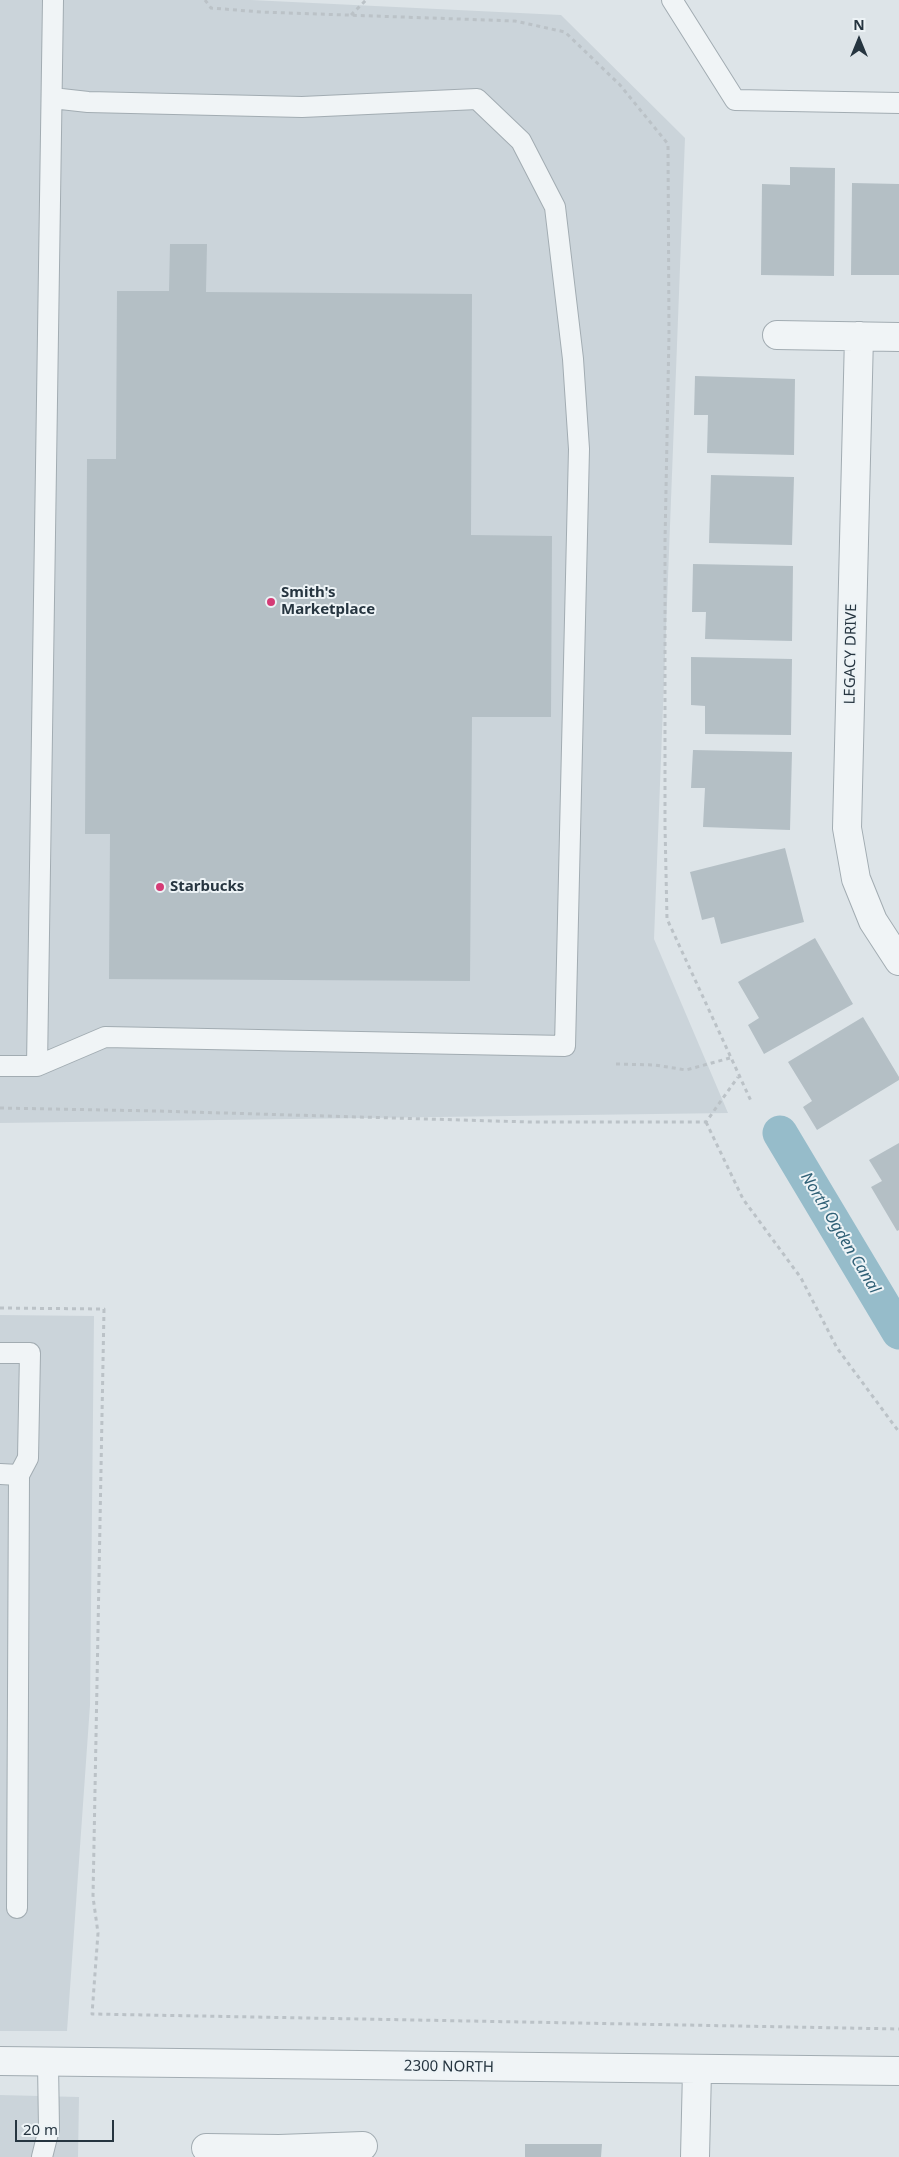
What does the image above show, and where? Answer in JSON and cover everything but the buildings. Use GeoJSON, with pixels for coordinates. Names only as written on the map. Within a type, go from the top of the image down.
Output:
{"type":"FeatureCollection","features":[{"type":"Feature","properties":{"kind":"street"},"geometry":{"type":"LineString","coordinates":[[777,335],[899,336]]}},
{"type":"Feature","properties":{"kind":"street","name":"LEGACY DRIVE"},"geometry":{"type":"LineString","coordinates":[[859,336],[847,828],[856,879],[873,921],[899,961]]}},
{"type":"Feature","properties":{"kind":"street","name":"2300 NORTH"},"geometry":{"type":"LineString","coordinates":[[0,2061],[899,2071]]}},
{"type":"Feature","properties":{"kind":"street"},"geometry":{"type":"LineString","coordinates":[[695,2157],[697,2070]]}},
{"type":"Feature","properties":{"kind":"street"},"geometry":{"type":"LineString","coordinates":[[206,2148],[279,2153],[363,2146]]}},
{"type":"Feature","properties":{"kind":"lane"},"geometry":{"type":"LineString","coordinates":[[37,1066],[53,0]]}},
{"type":"Feature","properties":{"kind":"lane"},"geometry":{"type":"LineString","coordinates":[[672,0],[735,100],[899,103]]}},
{"type":"Feature","properties":{"kind":"lane"},"geometry":{"type":"LineString","coordinates":[[0,1066],[37,1066],[106,1037],[565,1046],[579,450],[573,360],[555,208],[521,141],[477,99],[302,106],[88,102],[52,98]]}},
{"type":"Feature","properties":{"kind":"lane"},"geometry":{"type":"LineString","coordinates":[[0,1353],[30,1353],[28,1458],[10,1475],[17,1908]]}},
{"type":"Feature","properties":{"kind":"lane"},"geometry":{"type":"LineString","coordinates":[[42,2157],[49,2130],[48,2062]]}},
{"type":"Feature","properties":{"kind":"path"},"geometry":{"type":"LineString","coordinates":[[351,16],[366,0]]}},
{"type":"Feature","properties":{"kind":"path"},"geometry":{"type":"LineString","coordinates":[[616,1064],[654,1065],[686,1070],[730,1058]]}},
{"type":"Feature","properties":{"kind":"path"},"geometry":{"type":"LineString","coordinates":[[706,1122],[738,1077]]}},
{"type":"Feature","properties":{"kind":"path"},"geometry":{"type":"LineString","coordinates":[[0,1108],[529,1122],[706,1122]]}},
{"type":"Feature","properties":{"kind":"path"},"geometry":{"type":"LineString","coordinates":[[706,1122],[744,1200],[801,1278],[837,1348],[899,1432]]}},
{"type":"Feature","properties":{"kind":"path"},"geometry":{"type":"LineString","coordinates":[[0,1308],[104,1309],[94,1897],[98,1932],[92,2014],[899,2029]]}},
{"type":"Feature","properties":{"kind":"shaded area"},"geometry":{"type":"Polygon","coordinates":[[[0,0],[251,0],[561,15],[685,138],[654,939],[728,1113],[0,1123],[0,0]]]}},
{"type":"Feature","properties":{"kind":"shaded area"},"geometry":{"type":"Polygon","coordinates":[[[0,1315],[94,1316],[90,1705],[67,2031],[0,2031],[0,1315]]]}},
{"type":"Feature","properties":{"kind":"shaded area"},"geometry":{"type":"Polygon","coordinates":[[[0,2095],[79,2097],[78,2157],[0,2157],[0,2095]]]}},
{"type":"Feature","properties":{"kind":"waterway","name":"North Ogden Canal"},"geometry":{"type":"LineString","coordinates":[[780,1133],[899,1332]]}},
{"type":"Feature","properties":{"kind":"place","name":"Smith's Marketplace"},"geometry":{"type":"Point","coordinates":[271,602]}},
{"type":"Feature","properties":{"kind":"place","name":"Starbucks"},"geometry":{"type":"Point","coordinates":[160,887]}}]}
